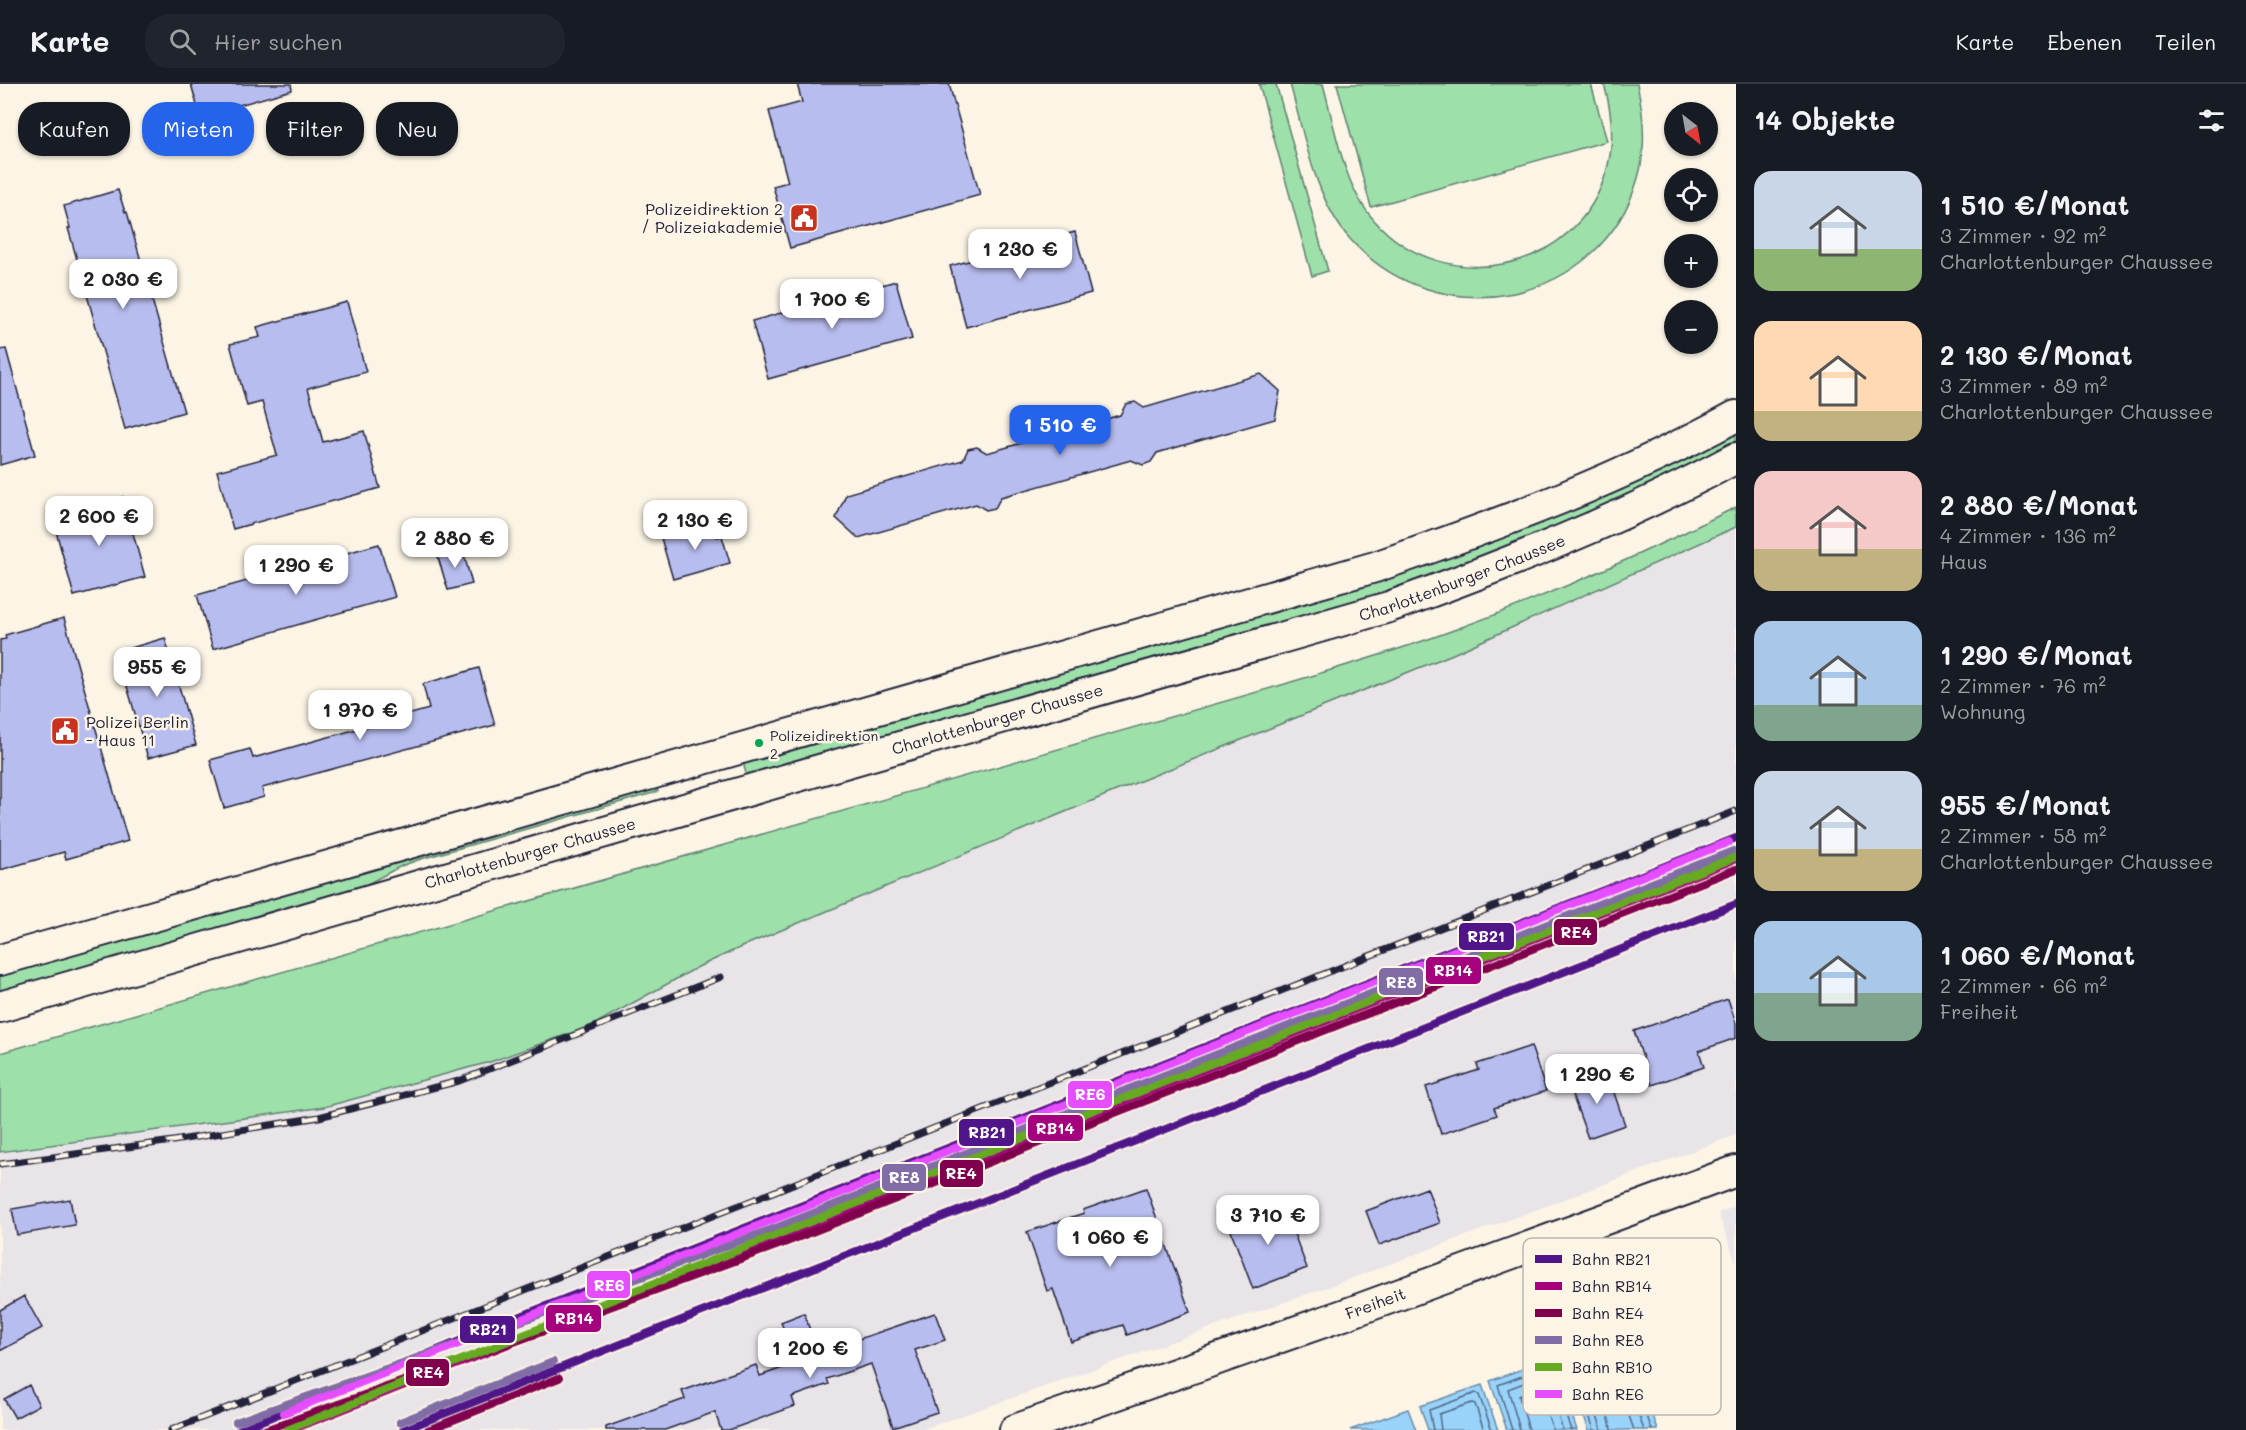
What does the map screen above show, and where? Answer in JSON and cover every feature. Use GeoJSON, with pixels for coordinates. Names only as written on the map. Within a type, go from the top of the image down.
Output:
{"type":"FeatureCollection","features":[{"type":"Feature","properties":{"kind":"main road"},"geometry":{"type":"LineString","coordinates":[[0,960],[1375,567],[1484,530],[1544,506],[1669,450],[1736,416]]}},
{"type":"Feature","properties":{"kind":"main road","name":"Charlottenburger Chaussee"},"geometry":{"type":"LineString","coordinates":[[0,1006],[1389,607],[1486,572],[1563,540],[1628,512],[1736,458]]}},
{"type":"Feature","properties":{"kind":"main road","name":"Freiheit"},"geometry":{"type":"LineString","coordinates":[[1553,1238],[1736,1171]]}},
{"type":"Feature","properties":{"kind":"main road","name":"Freiheit"},"geometry":{"type":"LineString","coordinates":[[1015,1430],[1523,1249]]}},
{"type":"Feature","properties":{"kind":"shaded area"},"geometry":{"type":"Polygon","coordinates":[[[1736,527],[1736,1135],[1339,1283],[921,1430],[0,1430],[0,1152],[324,1107],[490,1062],[748,944],[1453,654],[1736,527]]]}},
{"type":"Feature","properties":{"kind":"shaded area"},"geometry":{"type":"Polygon","coordinates":[[[1736,1206],[1736,1262],[1718,1213],[1736,1206]]]}},
{"type":"Feature","properties":{"kind":"green space"},"geometry":{"type":"Polygon","coordinates":[[[1259,84],[1276,84],[1328,271],[1312,276],[1259,84]]]}},
{"type":"Feature","properties":{"kind":"green space"},"geometry":{"type":"Polygon","coordinates":[[[1290,84],[1323,84],[1341,155],[1363,206],[1374,220],[1403,245],[1436,260],[1471,266],[1506,264],[1539,252],[1568,232],[1592,205],[1607,169],[1612,126],[1604,84],[1637,84],[1643,131],[1643,155],[1638,178],[1619,221],[1590,255],[1554,279],[1513,293],[1470,297],[1426,289],[1386,270],[1350,239],[1338,223],[1319,186],[1312,166],[1290,84]]]}},
{"type":"Feature","properties":{"kind":"green space"},"geometry":{"type":"Polygon","coordinates":[[[1337,84],[1591,84],[1607,141],[1371,207],[1337,84]]]}},
{"type":"Feature","properties":{"kind":"green space"},"geometry":{"type":"Polygon","coordinates":[[[1736,431],[1736,442],[1608,507],[1496,553],[1432,576],[1337,609],[747,778],[743,762],[1355,588],[1470,550],[1553,518],[1655,472],[1736,431]]]}},
{"type":"Feature","properties":{"kind":"green space"},"geometry":{"type":"Polygon","coordinates":[[[1736,507],[1736,527],[1453,654],[748,944],[698,967],[593,1025],[490,1062],[324,1107],[0,1152],[0,1053],[1285,684],[1389,652],[1487,618],[1560,589],[1631,558],[1736,507]]]}},
{"type":"Feature","properties":{"kind":"green space"},"geometry":{"type":"Polygon","coordinates":[[[657,788],[658,791],[653,793],[421,859],[401,866],[360,888],[0,991],[0,976],[657,788]]]}},
{"type":"Feature","properties":{"kind":"water"},"geometry":{"type":"Polygon","coordinates":[[[1523,1369],[1523,1415],[1572,1415],[1577,1430],[1507,1430],[1490,1381],[1523,1369]]]}},
{"type":"Feature","properties":{"kind":"water"},"geometry":{"type":"Polygon","coordinates":[[[1482,1385],[1498,1430],[1428,1430],[1420,1406],[1482,1385]]]}},
{"type":"Feature","properties":{"kind":"water"},"geometry":{"type":"Polygon","coordinates":[[[1408,1409],[1416,1430],[1350,1430],[1408,1409]]]}},
{"type":"Feature","properties":{"kind":"water"},"geometry":{"type":"Polygon","coordinates":[[[1584,1415],[1653,1415],[1658,1430],[1589,1430],[1584,1415]]]}},
{"type":"Feature","properties":{"kind":"building"},"geometry":{"type":"Polygon","coordinates":[[[191,84],[291,84],[292,90],[250,102],[196,102],[191,84]]]}},
{"type":"Feature","properties":{"kind":"building"},"geometry":{"type":"Polygon","coordinates":[[[797,84],[949,84],[980,195],[790,248],[773,186],[788,182],[769,111],[802,102],[797,84]]]}},
{"type":"Feature","properties":{"kind":"building"},"geometry":{"type":"Polygon","coordinates":[[[118,190],[125,212],[127,212],[184,412],[125,429],[68,228],[70,228],[64,206],[118,190]]]}},
{"type":"Feature","properties":{"kind":"building"},"geometry":{"type":"Polygon","coordinates":[[[1075,232],[1091,293],[966,327],[950,266],[1075,232]]]}},
{"type":"Feature","properties":{"kind":"building"},"geometry":{"type":"Polygon","coordinates":[[[896,281],[912,339],[768,379],[752,321],[896,281]]]}},
{"type":"Feature","properties":{"kind":"building"},"geometry":{"type":"Polygon","coordinates":[[[347,302],[366,372],[308,388],[323,442],[364,431],[380,488],[233,529],[217,471],[277,455],[262,402],[247,406],[230,344],[260,337],[257,327],[347,302]]]}},
{"type":"Feature","properties":{"kind":"building"},"geometry":{"type":"Polygon","coordinates":[[[6,349],[35,455],[0,465],[0,350],[6,349]]]}},
{"type":"Feature","properties":{"kind":"building"},"geometry":{"type":"Polygon","coordinates":[[[1261,374],[1280,391],[1275,419],[1157,453],[1151,462],[1143,465],[1131,460],[1001,497],[995,508],[986,510],[976,504],[858,538],[836,518],[846,494],[963,460],[968,449],[977,447],[987,453],[1120,415],[1126,404],[1135,402],[1144,408],[1261,374]]]}},
{"type":"Feature","properties":{"kind":"building"},"geometry":{"type":"Polygon","coordinates":[[[123,497],[145,577],[74,596],[52,517],[123,497]]]}},
{"type":"Feature","properties":{"kind":"building"},"geometry":{"type":"Polygon","coordinates":[[[713,523],[717,537],[722,536],[730,563],[673,579],[661,538],[713,523]]]}},
{"type":"Feature","properties":{"kind":"building"},"geometry":{"type":"Polygon","coordinates":[[[379,544],[395,597],[213,649],[197,595],[379,544]]]}},
{"type":"Feature","properties":{"kind":"building"},"geometry":{"type":"Polygon","coordinates":[[[462,547],[472,584],[448,590],[437,554],[462,547]]]}},
{"type":"Feature","properties":{"kind":"building","name":"Polizei Berlin - Haus 11"},"geometry":{"type":"Polygon","coordinates":[[[64,618],[128,841],[66,859],[64,852],[0,870],[0,640],[6,639],[5,635],[64,618]]]}},
{"type":"Feature","properties":{"kind":"building"},"geometry":{"type":"Polygon","coordinates":[[[165,638],[196,745],[148,758],[117,652],[165,638]]]}},
{"type":"Feature","properties":{"kind":"building"},"geometry":{"type":"Polygon","coordinates":[[[479,668],[495,725],[262,788],[264,797],[224,808],[210,760],[250,749],[253,758],[429,709],[423,684],[479,668]]]}},
{"type":"Feature","properties":{"kind":"building"},"geometry":{"type":"Polygon","coordinates":[[[1728,999],[1736,1023],[1736,1038],[1699,1051],[1704,1067],[1652,1085],[1634,1031],[1728,999]]]}},
{"type":"Feature","properties":{"kind":"building"},"geometry":{"type":"Polygon","coordinates":[[[1531,1046],[1546,1091],[1494,1108],[1497,1115],[1441,1134],[1426,1087],[1479,1070],[1477,1064],[1531,1046]]]}},
{"type":"Feature","properties":{"kind":"building"},"geometry":{"type":"Polygon","coordinates":[[[1607,1072],[1625,1125],[1588,1138],[1569,1086],[1607,1072]]]}},
{"type":"Feature","properties":{"kind":"building"},"geometry":{"type":"Polygon","coordinates":[[[1146,1188],[1190,1312],[1127,1335],[1123,1325],[1071,1342],[1053,1289],[1047,1291],[1027,1232],[1084,1213],[1083,1210],[1146,1188]]]}},
{"type":"Feature","properties":{"kind":"building"},"geometry":{"type":"Polygon","coordinates":[[[1427,1188],[1440,1223],[1379,1245],[1366,1211],[1427,1188]]]}},
{"type":"Feature","properties":{"kind":"building"},"geometry":{"type":"Polygon","coordinates":[[[70,1199],[75,1225],[17,1235],[12,1209],[70,1199]]]}},
{"type":"Feature","properties":{"kind":"building"},"geometry":{"type":"Polygon","coordinates":[[[1282,1202],[1307,1268],[1253,1289],[1228,1223],[1282,1202]]]}},
{"type":"Feature","properties":{"kind":"building"},"geometry":{"type":"Polygon","coordinates":[[[24,1296],[42,1328],[0,1351],[0,1310],[24,1296]]]}},
{"type":"Feature","properties":{"kind":"building"},"geometry":{"type":"Polygon","coordinates":[[[804,1313],[818,1353],[935,1313],[945,1340],[915,1350],[937,1412],[893,1427],[871,1364],[827,1379],[829,1384],[792,1397],[795,1406],[729,1430],[721,1430],[715,1412],[665,1430],[606,1430],[606,1427],[685,1399],[682,1391],[756,1365],[760,1376],[796,1363],[781,1322],[804,1313]]]}},
{"type":"Feature","properties":{"kind":"building"},"geometry":{"type":"Polygon","coordinates":[[[29,1385],[39,1405],[15,1418],[4,1399],[29,1385]]]}},
{"type":"Feature","properties":{"kind":"railway"},"geometry":{"type":"LineString","coordinates":[[171,1430],[1736,811]]}},
{"type":"Feature","properties":{"kind":"railway"},"geometry":{"type":"LineString","coordinates":[[0,1164],[173,1141],[319,1117],[459,1081],[721,977]]}},
{"type":"Feature","properties":{"kind":"rail line","name":"RB21"},"geometry":{"type":"LineString","coordinates":[[239,1430],[546,1306],[1736,838]]}},
{"type":"Feature","properties":{"kind":"rail line","name":"RE6"},"geometry":{"type":"LineString","coordinates":[[284,1413],[1729,842]]}},
{"type":"Feature","properties":{"kind":"rail line","name":"RE8"},"geometry":{"type":"LineString","coordinates":[[236,1422],[778,1227],[1733,851]]}},
{"type":"Feature","properties":{"kind":"rail line","name":"RB10"},"geometry":{"type":"LineString","coordinates":[[287,1430],[1736,857]]}},
{"type":"Feature","properties":{"kind":"rail line","name":"RB14"},"geometry":{"type":"LineString","coordinates":[[291,1430],[1736,859]]}},
{"type":"Feature","properties":{"kind":"rail line","name":"RE4"},"geometry":{"type":"LineString","coordinates":[[265,1430],[784,1243],[1736,869]]}},
{"type":"Feature","properties":{"kind":"rail line","name":"RB21"},"geometry":{"type":"LineString","coordinates":[[403,1430],[1736,904]]}},
{"type":"Feature","properties":{"kind":"rail line","name":"RE8"},"geometry":{"type":"LineString","coordinates":[[400,1422],[553,1362]]}},
{"type":"Feature","properties":{"kind":"rail line","name":"RE4"},"geometry":{"type":"LineString","coordinates":[[428,1430],[559,1378]]}},
{"type":"Feature","properties":{"kind":"place","name":"Polizeidirektion 2 / Polizeiakademie"},"geometry":{"type":"Point","coordinates":[804,218]}},
{"type":"Feature","properties":{"kind":"place","name":"Polizei Berlin - Haus 11"},"geometry":{"type":"Point","coordinates":[65,731]}},
{"type":"Feature","properties":{"kind":"place","name":"Polizeidirektion 2"},"geometry":{"type":"Point","coordinates":[759,743]}}]}
